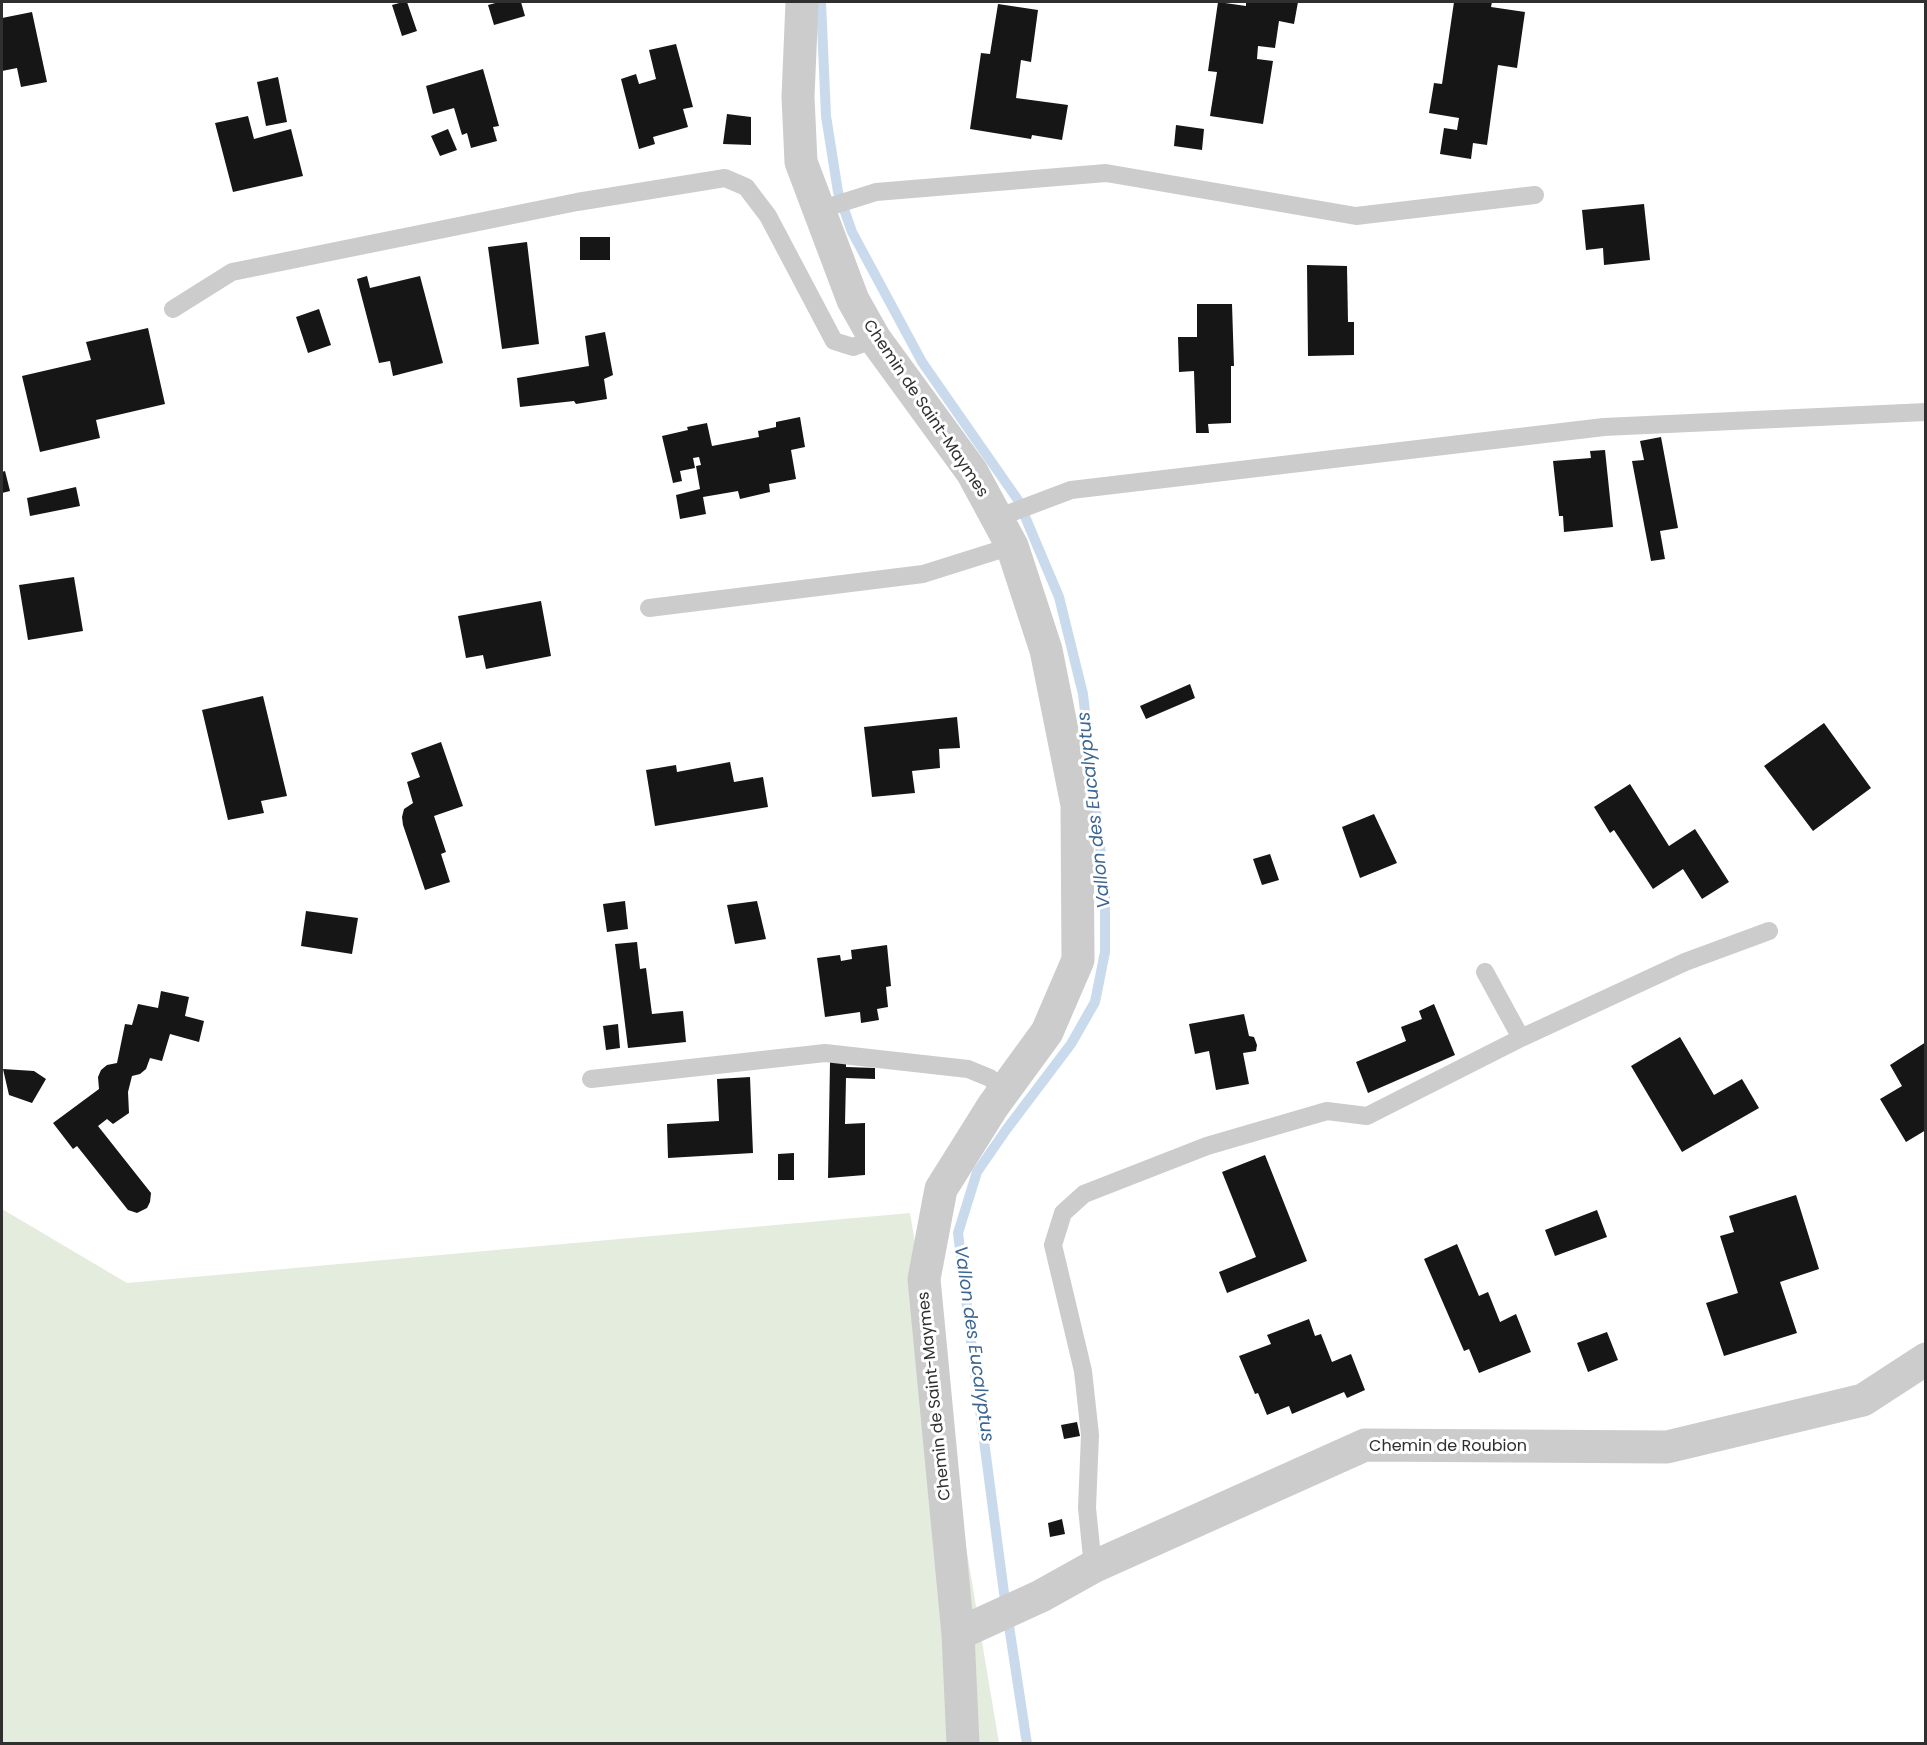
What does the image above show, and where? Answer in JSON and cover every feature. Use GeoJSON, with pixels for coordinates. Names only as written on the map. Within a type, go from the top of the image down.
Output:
{"type":"FeatureCollection","features":[{"type":"Feature","properties":{"kind":"street","name":"Chemin de Saint-Maymes"},"geometry":{"type":"LineString","coordinates":[[802,2],[798,97],[801,162],[853,300],[875,339],[972,472],[1004,532],[1046,650],[1077,805],[1078,960],[1047,1032],[1004,1092],[941,1190],[924,1279],[958,1634],[963,1743]]}},
{"type":"Feature","properties":{"kind":"street","name":"Chemin de Roubion"},"geometry":{"type":"LineString","coordinates":[[958,1634],[1041,1596],[1093,1567],[1365,1445],[1667,1447],[1863,1400],[1926,1359]]}},
{"type":"Feature","properties":{"kind":"lane"},"geometry":{"type":"LineString","coordinates":[[819,210],[876,192],[1106,173],[1356,216],[1535,195]]}},
{"type":"Feature","properties":{"kind":"lane"},"geometry":{"type":"LineString","coordinates":[[173,309],[232,272],[577,202],[725,178],[746,187],[768,216],[834,341],[852,347],[875,339]]}},
{"type":"Feature","properties":{"kind":"lane"},"geometry":{"type":"LineString","coordinates":[[649,608],[923,574],[1004,532],[1071,490],[1581,429],[1926,412]]}},
{"type":"Feature","properties":{"kind":"lane"},"geometry":{"type":"LineString","coordinates":[[1093,1567],[1087,1508],[1089,1435],[1083,1371],[1053,1245],[1063,1213],[1084,1194],[1207,1146],[1327,1111],[1367,1116],[1521,1038],[1685,962],[1769,931]]}},
{"type":"Feature","properties":{"kind":"lane"},"geometry":{"type":"LineString","coordinates":[[1485,972],[1521,1038]]}},
{"type":"Feature","properties":{"kind":"lane"},"geometry":{"type":"LineString","coordinates":[[591,1079],[825,1053],[968,1070],[990,1078],[1004,1092]]}},
{"type":"Feature","properties":{"kind":"green space"},"geometry":{"type":"Polygon","coordinates":[[[2,1209],[127,1283],[910,1213],[999,1743],[2,1744],[2,1209]]]}},
{"type":"Feature","properties":{"kind":"building"},"geometry":{"type":"Polygon","coordinates":[[[407,2],[417,31],[402,36],[392,5],[407,2]]]}},
{"type":"Feature","properties":{"kind":"building"},"geometry":{"type":"Polygon","coordinates":[[[499,2],[521,2],[525,16],[494,25],[488,5],[499,2]]]}},
{"type":"Feature","properties":{"kind":"building"},"geometry":{"type":"Polygon","coordinates":[[[1218,2],[1246,6],[1246,2],[1298,2],[1294,24],[1279,21],[1275,48],[1258,46],[1257,59],[1273,61],[1263,124],[1210,116],[1217,72],[1208,71],[1218,2]]]}},
{"type":"Feature","properties":{"kind":"building"},"geometry":{"type":"Polygon","coordinates":[[[1454,2],[1492,2],[1491,7],[1525,12],[1517,68],[1498,65],[1487,145],[1473,143],[1471,159],[1440,154],[1444,128],[1457,130],[1459,118],[1429,113],[1434,83],[1442,84],[1454,2]]]}},
{"type":"Feature","properties":{"kind":"building"},"geometry":{"type":"Polygon","coordinates":[[[998,4],[1038,10],[1031,62],[1021,60],[1016,98],[1068,105],[1062,140],[1032,135],[1031,139],[970,129],[981,53],[990,54],[998,4]]]}},
{"type":"Feature","properties":{"kind":"building"},"geometry":{"type":"Polygon","coordinates":[[[32,12],[47,82],[21,87],[17,68],[2,71],[2,18],[32,12]]]}},
{"type":"Feature","properties":{"kind":"building"},"geometry":{"type":"Polygon","coordinates":[[[676,44],[693,107],[683,109],[688,127],[653,137],[655,144],[639,149],[621,79],[636,74],[639,84],[656,79],[649,50],[676,44]]]}},
{"type":"Feature","properties":{"kind":"building"},"geometry":{"type":"Polygon","coordinates":[[[483,69],[499,126],[493,127],[497,141],[471,148],[467,133],[462,135],[454,108],[433,114],[426,86],[483,69]]]}},
{"type":"Feature","properties":{"kind":"building"},"geometry":{"type":"Polygon","coordinates":[[[278,77],[287,122],[266,126],[257,82],[278,77]]]}},
{"type":"Feature","properties":{"kind":"building"},"geometry":{"type":"Polygon","coordinates":[[[727,114],[751,117],[751,145],[723,144],[727,114]]]}},
{"type":"Feature","properties":{"kind":"building"},"geometry":{"type":"Polygon","coordinates":[[[248,116],[254,139],[291,129],[303,176],[233,192],[215,123],[248,116]]]}},
{"type":"Feature","properties":{"kind":"building"},"geometry":{"type":"Polygon","coordinates":[[[1176,125],[1204,129],[1202,150],[1174,146],[1176,125]]]}},
{"type":"Feature","properties":{"kind":"building"},"geometry":{"type":"Polygon","coordinates":[[[448,129],[457,150],[440,156],[431,136],[448,129]]]}},
{"type":"Feature","properties":{"kind":"building"},"geometry":{"type":"Polygon","coordinates":[[[1644,204],[1650,260],[1604,265],[1603,248],[1586,250],[1582,210],[1644,204]]]}},
{"type":"Feature","properties":{"kind":"building"},"geometry":{"type":"Polygon","coordinates":[[[580,237],[610,237],[610,260],[580,260],[580,237]]]}},
{"type":"Feature","properties":{"kind":"building"},"geometry":{"type":"Polygon","coordinates":[[[527,242],[539,344],[502,349],[488,247],[527,242]]]}},
{"type":"Feature","properties":{"kind":"building"},"geometry":{"type":"Polygon","coordinates":[[[1307,265],[1347,266],[1348,322],[1354,322],[1354,355],[1308,356],[1307,265]]]}},
{"type":"Feature","properties":{"kind":"building"},"geometry":{"type":"Polygon","coordinates":[[[367,276],[370,288],[420,276],[443,363],[393,376],[390,361],[379,363],[357,279],[367,276]]]}},
{"type":"Feature","properties":{"kind":"building"},"geometry":{"type":"Polygon","coordinates":[[[1197,304],[1232,304],[1234,366],[1231,366],[1231,423],[1208,424],[1209,433],[1196,433],[1194,371],[1179,372],[1178,337],[1197,337],[1197,304]]]}},
{"type":"Feature","properties":{"kind":"building"},"geometry":{"type":"Polygon","coordinates":[[[319,309],[331,345],[308,353],[296,317],[319,309]]]}},
{"type":"Feature","properties":{"kind":"building"},"geometry":{"type":"Polygon","coordinates":[[[148,328],[165,404],[96,420],[100,438],[40,452],[22,376],[91,360],[86,342],[148,328]]]}},
{"type":"Feature","properties":{"kind":"building"},"geometry":{"type":"Polygon","coordinates":[[[605,332],[613,375],[604,379],[607,399],[576,404],[574,401],[520,407],[517,378],[589,366],[585,336],[605,332]]]}},
{"type":"Feature","properties":{"kind":"building"},"geometry":{"type":"Polygon","coordinates":[[[800,417],[805,447],[791,450],[796,479],[769,484],[770,492],[740,499],[738,491],[703,497],[706,514],[680,519],[676,495],[700,489],[696,466],[701,465],[699,457],[693,458],[695,468],[680,471],[682,481],[673,483],[662,436],[707,423],[712,446],[759,437],[758,431],[776,427],[776,422],[800,417]]]}},
{"type":"Feature","properties":{"kind":"building"},"geometry":{"type":"Polygon","coordinates":[[[1661,437],[1678,528],[1660,531],[1665,559],[1651,561],[1632,461],[1644,460],[1640,441],[1661,437]]]}},
{"type":"Feature","properties":{"kind":"building"},"geometry":{"type":"Polygon","coordinates":[[[1605,450],[1613,527],[1564,532],[1563,516],[1559,516],[1553,461],[1591,458],[1590,451],[1605,450]]]}},
{"type":"Feature","properties":{"kind":"building"},"geometry":{"type":"Polygon","coordinates":[[[5,471],[10,491],[2,493],[2,472],[5,471]]]}},
{"type":"Feature","properties":{"kind":"building"},"geometry":{"type":"Polygon","coordinates":[[[76,487],[80,506],[30,516],[27,498],[76,487]]]}},
{"type":"Feature","properties":{"kind":"building"},"geometry":{"type":"Polygon","coordinates":[[[74,577],[83,631],[28,640],[19,585],[74,577]]]}},
{"type":"Feature","properties":{"kind":"building"},"geometry":{"type":"Polygon","coordinates":[[[541,601],[551,656],[486,669],[483,655],[466,658],[458,616],[541,601]]]}},
{"type":"Feature","properties":{"kind":"building"},"geometry":{"type":"Polygon","coordinates":[[[1190,684],[1195,698],[1146,719],[1140,706],[1190,684]]]}},
{"type":"Feature","properties":{"kind":"building"},"geometry":{"type":"Polygon","coordinates":[[[263,696],[287,796],[261,801],[264,813],[228,820],[202,710],[263,696]]]}},
{"type":"Feature","properties":{"kind":"building"},"geometry":{"type":"Polygon","coordinates":[[[957,717],[960,748],[939,749],[940,768],[912,771],[915,793],[872,797],[864,727],[957,717]]]}},
{"type":"Feature","properties":{"kind":"building"},"geometry":{"type":"Polygon","coordinates":[[[1824,723],[1871,788],[1813,831],[1764,766],[1824,723]]]}},
{"type":"Feature","properties":{"kind":"building"},"geometry":{"type":"Polygon","coordinates":[[[441,742],[463,806],[434,816],[446,852],[441,854],[450,882],[425,890],[402,817],[404,809],[413,803],[407,782],[420,777],[411,753],[441,742]]]}},
{"type":"Feature","properties":{"kind":"building"},"geometry":{"type":"Polygon","coordinates":[[[730,762],[734,782],[763,777],[768,807],[655,826],[646,770],[676,765],[677,772],[730,762]]]}},
{"type":"Feature","properties":{"kind":"building"},"geometry":{"type":"Polygon","coordinates":[[[1630,784],[1669,846],[1695,829],[1729,882],[1702,899],[1683,869],[1653,889],[1614,830],[1610,833],[1594,807],[1630,784]]]}},
{"type":"Feature","properties":{"kind":"building"},"geometry":{"type":"Polygon","coordinates":[[[1374,814],[1397,863],[1360,878],[1342,827],[1374,814]]]}},
{"type":"Feature","properties":{"kind":"building"},"geometry":{"type":"Polygon","coordinates":[[[1270,854],[1279,880],[1262,885],[1253,859],[1270,854]]]}},
{"type":"Feature","properties":{"kind":"building"},"geometry":{"type":"Polygon","coordinates":[[[625,901],[628,929],[607,932],[603,904],[625,901]]]}},
{"type":"Feature","properties":{"kind":"building"},"geometry":{"type":"Polygon","coordinates":[[[757,901],[766,939],[735,944],[727,905],[757,901]]]}},
{"type":"Feature","properties":{"kind":"building"},"geometry":{"type":"Polygon","coordinates":[[[306,911],[358,918],[352,954],[301,946],[306,911]]]}},
{"type":"Feature","properties":{"kind":"building"},"geometry":{"type":"Polygon","coordinates":[[[637,942],[640,969],[646,968],[652,1014],[683,1011],[686,1042],[628,1048],[615,944],[637,942]]]}},
{"type":"Feature","properties":{"kind":"building"},"geometry":{"type":"Polygon","coordinates":[[[887,945],[891,986],[886,987],[888,1007],[877,1009],[879,1020],[861,1023],[860,1012],[825,1017],[817,958],[840,955],[841,961],[852,959],[851,950],[887,945]]]}},
{"type":"Feature","properties":{"kind":"building"},"geometry":{"type":"Polygon","coordinates":[[[161,991],[189,997],[185,1016],[204,1021],[199,1042],[170,1034],[162,1061],[150,1058],[146,1069],[132,1076],[128,1092],[129,1113],[113,1124],[107,1119],[98,1126],[151,1193],[147,1208],[137,1213],[128,1210],[77,1146],[73,1149],[53,1123],[99,1089],[98,1077],[101,1070],[107,1065],[117,1063],[125,1024],[132,1025],[138,1004],[158,1008],[161,991]]]}},
{"type":"Feature","properties":{"kind":"building"},"geometry":{"type":"Polygon","coordinates":[[[1434,1004],[1455,1055],[1368,1093],[1356,1062],[1406,1041],[1401,1027],[1422,1019],[1419,1011],[1434,1004]]]}},
{"type":"Feature","properties":{"kind":"building"},"geometry":{"type":"Polygon","coordinates":[[[1244,1014],[1249,1036],[1254,1037],[1257,1045],[1256,1051],[1243,1053],[1249,1084],[1216,1090],[1209,1051],[1195,1054],[1189,1024],[1244,1014]]]}},
{"type":"Feature","properties":{"kind":"building"},"geometry":{"type":"Polygon","coordinates":[[[618,1024],[620,1048],[606,1050],[603,1026],[618,1024]]]}},
{"type":"Feature","properties":{"kind":"building"},"geometry":{"type":"Polygon","coordinates":[[[1680,1037],[1714,1095],[1742,1079],[1759,1108],[1682,1152],[1631,1066],[1680,1037]]]}},
{"type":"Feature","properties":{"kind":"building"},"geometry":{"type":"Polygon","coordinates":[[[1926,1042],[1926,1130],[1906,1142],[1880,1099],[1902,1086],[1890,1065],[1926,1042]]]}},
{"type":"Feature","properties":{"kind":"building"},"geometry":{"type":"Polygon","coordinates":[[[846,1061],[846,1067],[875,1068],[875,1079],[846,1078],[845,1124],[865,1123],[865,1175],[828,1178],[830,1062],[846,1061]]]}},
{"type":"Feature","properties":{"kind":"building"},"geometry":{"type":"Polygon","coordinates":[[[3,1069],[34,1071],[46,1079],[32,1103],[9,1095],[3,1069]]]}},
{"type":"Feature","properties":{"kind":"building"},"geometry":{"type":"Polygon","coordinates":[[[750,1077],[753,1153],[668,1158],[667,1124],[719,1121],[717,1079],[750,1077]]]}},
{"type":"Feature","properties":{"kind":"building"},"geometry":{"type":"Polygon","coordinates":[[[794,1153],[794,1180],[778,1180],[778,1154],[794,1153]]]}},
{"type":"Feature","properties":{"kind":"building"},"geometry":{"type":"Polygon","coordinates":[[[1265,1155],[1307,1261],[1227,1293],[1219,1272],[1256,1257],[1222,1172],[1265,1155]]]}},
{"type":"Feature","properties":{"kind":"building"},"geometry":{"type":"Polygon","coordinates":[[[1796,1195],[1819,1269],[1780,1282],[1797,1333],[1724,1356],[1706,1303],[1738,1293],[1720,1236],[1734,1232],[1729,1216],[1796,1195]]]}},
{"type":"Feature","properties":{"kind":"building"},"geometry":{"type":"Polygon","coordinates":[[[1597,1210],[1607,1237],[1555,1256],[1545,1230],[1597,1210]]]}},
{"type":"Feature","properties":{"kind":"building"},"geometry":{"type":"Polygon","coordinates":[[[1457,1244],[1479,1296],[1488,1292],[1500,1322],[1516,1314],[1531,1352],[1479,1373],[1469,1349],[1464,1351],[1424,1259],[1457,1244]]]}},
{"type":"Feature","properties":{"kind":"building"},"geometry":{"type":"Polygon","coordinates":[[[1309,1319],[1315,1336],[1321,1334],[1332,1362],[1351,1354],[1365,1390],[1347,1398],[1344,1392],[1292,1414],[1289,1406],[1267,1415],[1258,1393],[1255,1394],[1239,1356],[1271,1344],[1267,1335],[1309,1319]]]}},
{"type":"Feature","properties":{"kind":"building"},"geometry":{"type":"Polygon","coordinates":[[[1607,1332],[1618,1360],[1588,1372],[1577,1343],[1607,1332]]]}},
{"type":"Feature","properties":{"kind":"building"},"geometry":{"type":"Polygon","coordinates":[[[1077,1422],[1080,1436],[1064,1439],[1061,1425],[1077,1422]]]}},
{"type":"Feature","properties":{"kind":"building"},"geometry":{"type":"Polygon","coordinates":[[[1062,1519],[1065,1534],[1050,1537],[1048,1523],[1062,1519]]]}},
{"type":"Feature","properties":{"kind":"waterway","name":"Vallon des Eucalyptus"},"geometry":{"type":"LineString","coordinates":[[821,2],[826,116],[838,192],[852,232],[922,362],[1018,500],[1059,597],[1083,694],[1105,890],[1105,952],[1095,1002],[1071,1044],[977,1172],[958,1233],[1004,1593],[1027,1744]]}}]}
